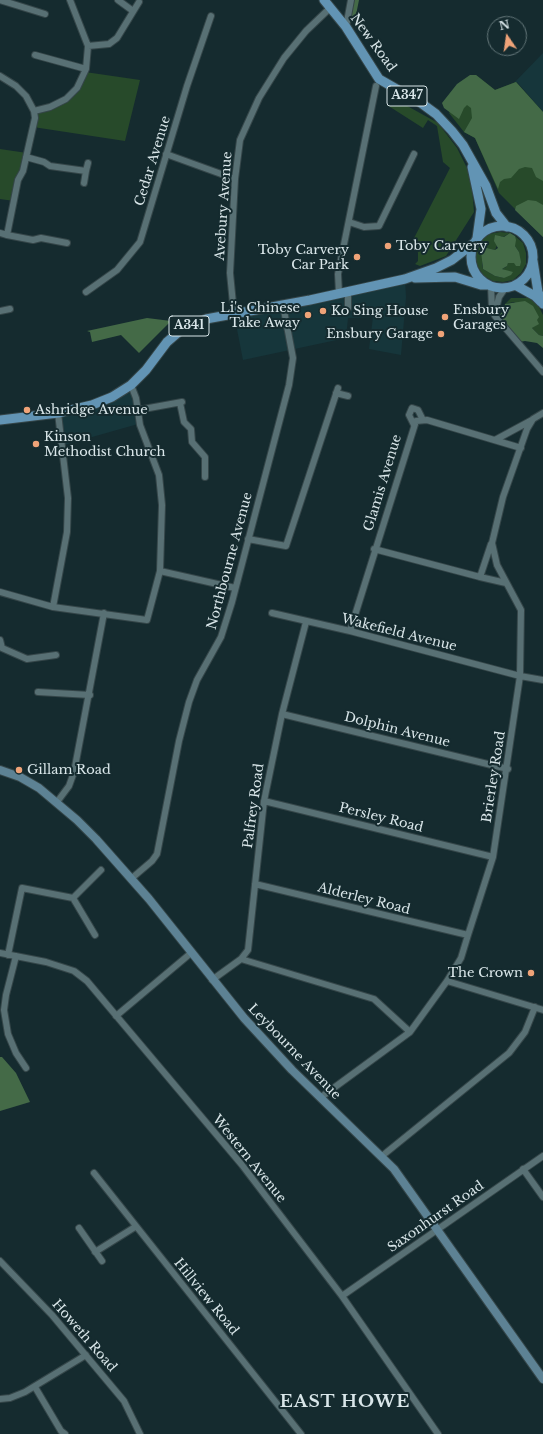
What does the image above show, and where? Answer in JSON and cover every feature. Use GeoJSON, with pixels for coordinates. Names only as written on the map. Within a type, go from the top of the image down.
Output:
{"type":"FeatureCollection","features":[{"type":"Feature","properties":{"kind":"main road","name":"New Road"},"geometry":{"type":"LineString","coordinates":[[324,0],[346,27],[379,79],[436,114],[463,145],[471,162],[486,186],[496,213],[508,227]]}},
{"type":"Feature","properties":{"kind":"main road","name":"New Road"},"geometry":{"type":"LineString","coordinates":[[471,162],[479,192],[481,209],[476,241]]}},
{"type":"Feature","properties":{"kind":"main road"},"geometry":{"type":"LineString","coordinates":[[508,227],[516,229],[526,238],[532,249],[532,258],[538,292],[543,304],[535,296],[511,286],[490,285],[478,276],[472,263],[471,256],[476,241],[491,228],[508,227]]}},
{"type":"Feature","properties":{"kind":"main road","name":"A341"},"geometry":{"type":"LineString","coordinates":[[0,420],[58,413],[92,405],[112,397],[131,385],[146,370],[167,342],[181,330],[206,319],[283,305],[405,279],[436,268],[452,260],[476,241]]}},
{"type":"Feature","properties":{"kind":"main road"},"geometry":{"type":"LineString","coordinates":[[511,286],[528,273],[532,258]]}},
{"type":"Feature","properties":{"kind":"main road","name":"A341"},"geometry":{"type":"LineString","coordinates":[[405,279],[455,277],[481,285],[490,285]]}},
{"type":"Feature","properties":{"kind":"street"},"geometry":{"type":"LineString","coordinates":[[0,0],[44,14]]}},
{"type":"Feature","properties":{"kind":"street"},"geometry":{"type":"LineString","coordinates":[[34,111],[50,107],[66,99],[77,88],[86,69],[88,46],[70,0]]}},
{"type":"Feature","properties":{"kind":"street"},"geometry":{"type":"LineString","coordinates":[[118,0],[133,11]]}},
{"type":"Feature","properties":{"kind":"street"},"geometry":{"type":"LineString","coordinates":[[346,27],[351,0]]}},
{"type":"Feature","properties":{"kind":"street"},"geometry":{"type":"LineString","coordinates":[[88,46],[109,44],[117,38],[138,2]]}},
{"type":"Feature","properties":{"kind":"street","name":"Avebury Avenue"},"geometry":{"type":"LineString","coordinates":[[234,314],[230,273],[235,179],[240,140],[259,98],[284,58],[306,31],[330,8]]}},
{"type":"Feature","properties":{"kind":"street","name":"Cedar Avenue"},"geometry":{"type":"LineString","coordinates":[[86,292],[116,270],[140,242],[187,86],[211,16]]}},
{"type":"Feature","properties":{"kind":"street"},"geometry":{"type":"LineString","coordinates":[[34,55],[86,69]]}},
{"type":"Feature","properties":{"kind":"street"},"geometry":{"type":"LineString","coordinates":[[0,76],[16,86],[26,96],[34,111],[33,127],[23,171],[18,180],[8,235]]}},
{"type":"Feature","properties":{"kind":"street","name":"New Road"},"geometry":{"type":"LineString","coordinates":[[348,308],[338,274],[376,86]]}},
{"type":"Feature","properties":{"kind":"street"},"geometry":{"type":"LineString","coordinates":[[166,154],[235,179]]}},
{"type":"Feature","properties":{"kind":"street"},"geometry":{"type":"LineString","coordinates":[[349,222],[364,227],[380,226],[414,154]]}},
{"type":"Feature","properties":{"kind":"street"},"geometry":{"type":"LineString","coordinates":[[26,157],[50,166],[86,171]]}},
{"type":"Feature","properties":{"kind":"street"},"geometry":{"type":"LineString","coordinates":[[84,183],[88,163]]}},
{"type":"Feature","properties":{"kind":"street"},"geometry":{"type":"LineString","coordinates":[[0,234],[33,240],[41,238],[67,243]]}},
{"type":"Feature","properties":{"kind":"street"},"geometry":{"type":"LineString","coordinates":[[490,285],[492,310],[495,316],[543,372]]}},
{"type":"Feature","properties":{"kind":"street"},"geometry":{"type":"LineString","coordinates":[[495,316],[499,297],[511,286]]}},
{"type":"Feature","properties":{"kind":"street","name":"Northbourne Avenue"},"geometry":{"type":"LineString","coordinates":[[132,878],[158,854],[179,741],[189,702],[197,680],[221,637],[236,588],[289,385],[294,358],[283,305]]}},
{"type":"Feature","properties":{"kind":"street"},"geometry":{"type":"LineString","coordinates":[[0,311],[10,309]]}},
{"type":"Feature","properties":{"kind":"street"},"geometry":{"type":"LineString","coordinates":[[0,595],[0,592],[53,607],[148,620],[160,571],[162,506],[159,475],[140,425],[136,398],[131,385]]}},
{"type":"Feature","properties":{"kind":"street"},"geometry":{"type":"LineString","coordinates":[[248,539],[286,546],[337,390],[348,396]]}},
{"type":"Feature","properties":{"kind":"street"},"geometry":{"type":"LineString","coordinates":[[138,410],[182,402],[184,422],[191,429],[192,442],[205,457],[205,477]]}},
{"type":"Feature","properties":{"kind":"street"},"geometry":{"type":"LineString","coordinates":[[414,425],[409,414],[412,408],[418,410],[423,420],[521,448]]}},
{"type":"Feature","properties":{"kind":"street"},"geometry":{"type":"LineString","coordinates":[[53,607],[67,532],[68,498],[58,413]]}},
{"type":"Feature","properties":{"kind":"street"},"geometry":{"type":"LineString","coordinates":[[495,440],[543,414]]}},
{"type":"Feature","properties":{"kind":"street","name":"Brierley Road"},"geometry":{"type":"LineString","coordinates":[[320,1098],[410,1032],[461,958],[493,858],[508,769],[520,676],[521,610],[497,565],[492,543],[504,497],[527,430],[534,419]]}},
{"type":"Feature","properties":{"kind":"street","name":"Glamis Avenue"},"geometry":{"type":"LineString","coordinates":[[350,631],[374,549],[414,425],[416,421],[423,420]]}},
{"type":"Feature","properties":{"kind":"street"},"geometry":{"type":"LineString","coordinates":[[480,577],[492,543]]}},
{"type":"Feature","properties":{"kind":"street"},"geometry":{"type":"LineString","coordinates":[[374,549],[506,583]]}},
{"type":"Feature","properties":{"kind":"street"},"geometry":{"type":"LineString","coordinates":[[160,571],[236,588]]}},
{"type":"Feature","properties":{"kind":"street"},"geometry":{"type":"LineString","coordinates":[[57,802],[72,779],[90,695],[104,613]]}},
{"type":"Feature","properties":{"kind":"street","name":"Wakefield Avenue"},"geometry":{"type":"LineString","coordinates":[[272,613],[350,631],[520,676],[543,680]]}},
{"type":"Feature","properties":{"kind":"street","name":"Palfrey Road"},"geometry":{"type":"LineString","coordinates":[[212,980],[241,959],[248,950],[264,801],[282,714],[306,622]]}},
{"type":"Feature","properties":{"kind":"street"},"geometry":{"type":"LineString","coordinates":[[0,640],[2,648],[27,659],[56,656]]}},
{"type":"Feature","properties":{"kind":"street"},"geometry":{"type":"LineString","coordinates":[[38,692],[90,695]]}},
{"type":"Feature","properties":{"kind":"street","name":"Dolphin Avenue"},"geometry":{"type":"LineString","coordinates":[[282,714],[508,769]]}},
{"type":"Feature","properties":{"kind":"street","name":"Leybourne Avenue"},"geometry":{"type":"LineString","coordinates":[[0,770],[39,788],[82,825],[132,878],[212,980],[269,1046],[320,1098],[382,1156],[402,1180],[543,1379]]}},
{"type":"Feature","properties":{"kind":"street","name":"Persley Road"},"geometry":{"type":"LineString","coordinates":[[264,801],[493,858]]}},
{"type":"Feature","properties":{"kind":"street"},"geometry":{"type":"LineString","coordinates":[[73,898],[101,870]]}},
{"type":"Feature","properties":{"kind":"street","name":"Alderley Road"},"geometry":{"type":"LineString","coordinates":[[255,884],[468,935]]}},
{"type":"Feature","properties":{"kind":"street"},"geometry":{"type":"LineString","coordinates":[[8,955],[22,888],[73,898],[94,935]]}},
{"type":"Feature","properties":{"kind":"street","name":"Western Avenue"},"geometry":{"type":"LineString","coordinates":[[0,953],[46,962],[74,971],[87,981],[242,1165],[342,1296],[438,1434]]}},
{"type":"Feature","properties":{"kind":"street"},"geometry":{"type":"LineString","coordinates":[[116,1016],[191,953]]}},
{"type":"Feature","properties":{"kind":"street"},"geometry":{"type":"LineString","coordinates":[[16,956],[6,995],[4,1010],[8,1034],[16,1053],[26,1068]]}},
{"type":"Feature","properties":{"kind":"street"},"geometry":{"type":"LineString","coordinates":[[241,959],[374,999],[410,1032]]}},
{"type":"Feature","properties":{"kind":"street"},"geometry":{"type":"LineString","coordinates":[[447,980],[543,1010]]}},
{"type":"Feature","properties":{"kind":"street"},"geometry":{"type":"LineString","coordinates":[[382,1156],[510,1052],[524,1032],[535,1007]]}},
{"type":"Feature","properties":{"kind":"street","name":"Saxonhurst Road"},"geometry":{"type":"LineString","coordinates":[[342,1296],[543,1156]]}},
{"type":"Feature","properties":{"kind":"street"},"geometry":{"type":"LineString","coordinates":[[523,1169],[543,1197]]}},
{"type":"Feature","properties":{"kind":"street","name":"Hillview Road"},"geometry":{"type":"LineString","coordinates":[[94,1174],[301,1434]]}},
{"type":"Feature","properties":{"kind":"street"},"geometry":{"type":"LineString","coordinates":[[95,1252],[135,1227]]}},
{"type":"Feature","properties":{"kind":"street"},"geometry":{"type":"LineString","coordinates":[[78,1228],[102,1261]]}},
{"type":"Feature","properties":{"kind":"street","name":"Howeth Road"},"geometry":{"type":"LineString","coordinates":[[0,1261],[52,1314],[124,1401],[140,1434]]}},
{"type":"Feature","properties":{"kind":"street"},"geometry":{"type":"LineString","coordinates":[[0,1399],[18,1396],[86,1355]]}},
{"type":"Feature","properties":{"kind":"street"},"geometry":{"type":"LineString","coordinates":[[35,1387],[61,1431],[65,1434]]}},
{"type":"Feature","properties":{"kind":"shaded area"},"geometry":{"type":"Polygon","coordinates":[[[543,53],[543,112],[517,82],[514,83],[543,53]]]}},
{"type":"Feature","properties":{"kind":"shaded area"},"geometry":{"type":"Polygon","coordinates":[[[405,279],[406,297],[401,355],[369,349],[373,317],[348,318],[346,338],[243,360],[234,314],[405,279]]]}},
{"type":"Feature","properties":{"kind":"shaded area"},"geometry":{"type":"Polygon","coordinates":[[[130,387],[136,400],[138,424],[64,445],[59,414],[130,387]]]}},
{"type":"Feature","properties":{"kind":"green space"},"geometry":{"type":"Polygon","coordinates":[[[352,0],[359,0],[356,15],[351,23],[350,22],[352,0]]]}},
{"type":"Feature","properties":{"kind":"green space"},"geometry":{"type":"Polygon","coordinates":[[[85,72],[140,80],[125,141],[33,127],[34,111],[66,99],[85,72]]]}},
{"type":"Feature","properties":{"kind":"green space"},"geometry":{"type":"Polygon","coordinates":[[[470,75],[476,75],[495,90],[516,82],[543,112],[543,181],[536,177],[532,168],[525,167],[519,169],[511,178],[504,179],[500,182],[498,189],[475,138],[464,132],[472,118],[471,108],[467,105],[459,119],[444,108],[442,103],[457,84],[470,75]]]}},
{"type":"Feature","properties":{"kind":"green space"},"geometry":{"type":"Polygon","coordinates":[[[476,75],[495,90],[516,82],[543,112],[543,237],[499,193],[475,138],[464,132],[449,113],[476,75]]]}},
{"type":"Feature","properties":{"kind":"green space"},"geometry":{"type":"Polygon","coordinates":[[[391,97],[438,123],[457,148],[471,176],[474,212],[446,256],[420,266],[415,264],[418,261],[416,246],[411,244],[450,168],[443,162],[437,126],[428,120],[423,128],[387,105],[391,97]]]}},
{"type":"Feature","properties":{"kind":"green space"},"geometry":{"type":"Polygon","coordinates":[[[0,149],[27,153],[14,201],[0,199],[0,149]]]}},
{"type":"Feature","properties":{"kind":"green space"},"geometry":{"type":"Polygon","coordinates":[[[528,200],[536,201],[543,205],[543,237],[515,210],[516,206],[528,200]]]}},
{"type":"Feature","properties":{"kind":"green space"},"geometry":{"type":"Polygon","coordinates":[[[500,232],[510,233],[503,237],[501,236],[495,250],[487,248],[483,257],[483,269],[495,276],[504,278],[505,270],[502,269],[506,267],[508,263],[514,263],[519,252],[515,246],[515,236],[523,243],[526,253],[526,264],[521,273],[513,280],[503,282],[493,281],[484,276],[478,267],[475,257],[481,241],[489,234],[500,232]]]}},
{"type":"Feature","properties":{"kind":"green space"},"geometry":{"type":"Polygon","coordinates":[[[510,233],[515,236],[515,246],[519,252],[521,262],[520,266],[516,266],[514,263],[508,263],[507,266],[502,269],[513,272],[511,275],[504,278],[495,276],[483,269],[481,251],[483,247],[495,250],[498,248],[494,241],[495,235],[504,237],[510,233]]]}},
{"type":"Feature","properties":{"kind":"green space"},"geometry":{"type":"Polygon","coordinates":[[[528,296],[538,305],[543,315],[543,336],[539,335],[532,328],[536,325],[537,317],[514,302],[505,304],[511,298],[526,298],[528,296]]]}},
{"type":"Feature","properties":{"kind":"green space"},"geometry":{"type":"Polygon","coordinates":[[[525,301],[533,306],[539,317],[537,320],[539,324],[532,328],[539,335],[543,336],[543,348],[537,343],[525,341],[519,342],[498,316],[503,311],[505,304],[525,301]]]}},
{"type":"Feature","properties":{"kind":"green space"},"geometry":{"type":"Polygon","coordinates":[[[147,318],[171,321],[139,353],[121,335],[92,342],[90,332],[87,331],[147,318]]]}},
{"type":"Feature","properties":{"kind":"green space"},"geometry":{"type":"Polygon","coordinates":[[[0,1057],[2,1057],[16,1073],[30,1102],[0,1111],[0,1057]]]}},
{"type":"Feature","properties":{"kind":"place","name":"Toby Carvery"},"geometry":{"type":"Point","coordinates":[388,246]}},
{"type":"Feature","properties":{"kind":"place","name":"Toby Carvery Car Park"},"geometry":{"type":"Point","coordinates":[357,257]}},
{"type":"Feature","properties":{"kind":"place","name":"Ko Sing House"},"geometry":{"type":"Point","coordinates":[323,311]}},
{"type":"Feature","properties":{"kind":"place","name":"Li's Chinese Take Away"},"geometry":{"type":"Point","coordinates":[308,315]}},
{"type":"Feature","properties":{"kind":"place","name":"Ensbury Garages"},"geometry":{"type":"Point","coordinates":[445,317]}},
{"type":"Feature","properties":{"kind":"place","name":"Ensbury Garage"},"geometry":{"type":"Point","coordinates":[441,334]}},
{"type":"Feature","properties":{"kind":"place","name":"Ashridge Avenue"},"geometry":{"type":"Point","coordinates":[27,410]}},
{"type":"Feature","properties":{"kind":"place","name":"Kinson Methodist Church"},"geometry":{"type":"Point","coordinates":[36,444]}},
{"type":"Feature","properties":{"kind":"place","name":"Gillam Road"},"geometry":{"type":"Point","coordinates":[19,770]}},
{"type":"Feature","properties":{"kind":"place","name":"The Crown"},"geometry":{"type":"Point","coordinates":[531,973]}},
{"type":"Feature","properties":{"kind":"district","name":"EAST HOWE"},"geometry":{"type":"Point","coordinates":[345,1402]}}]}
